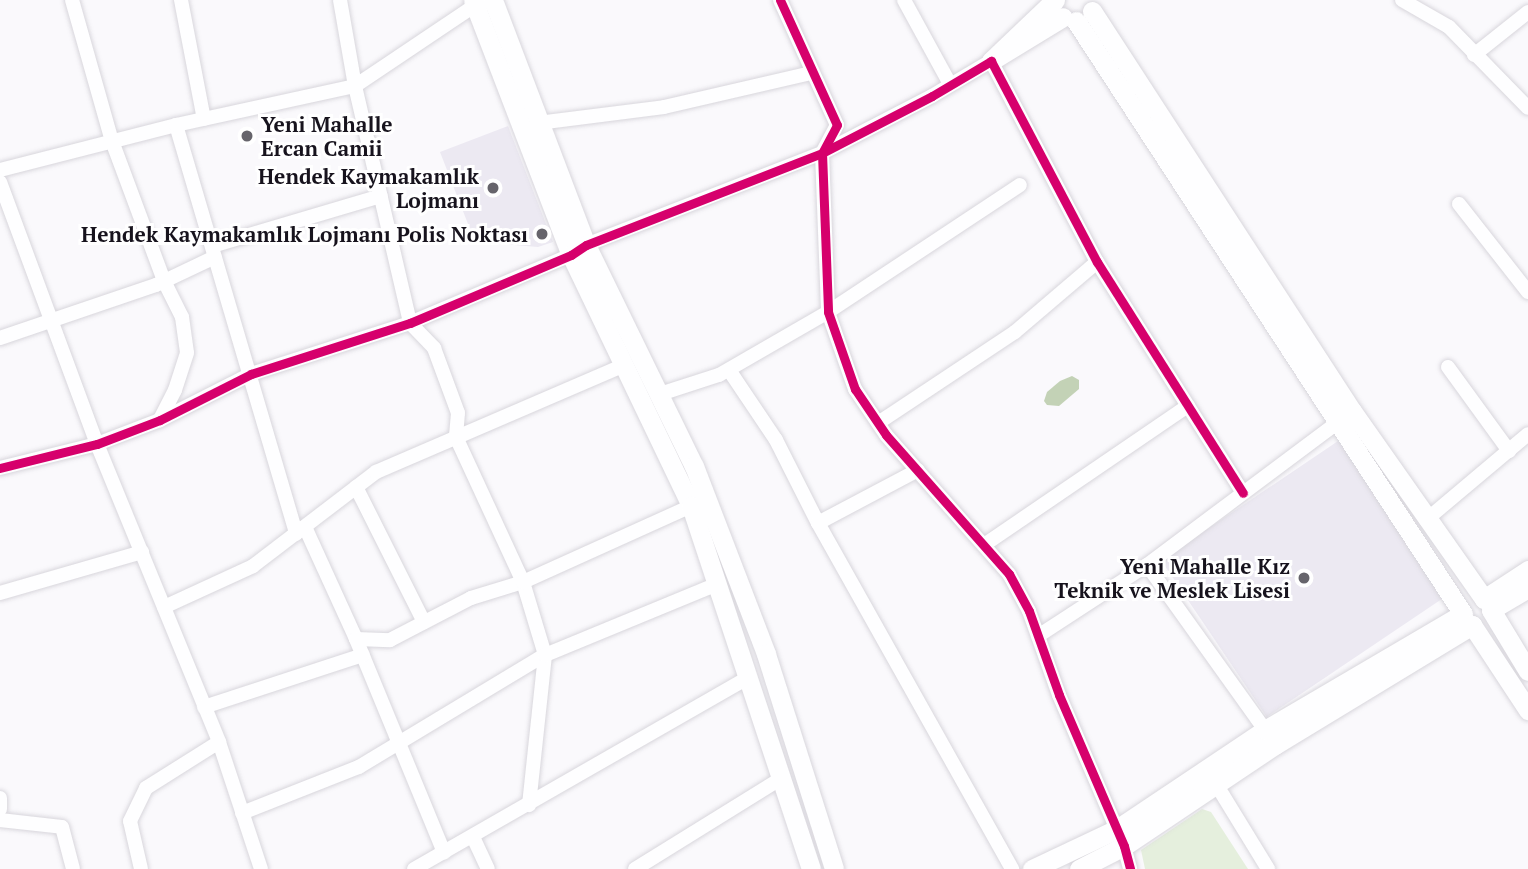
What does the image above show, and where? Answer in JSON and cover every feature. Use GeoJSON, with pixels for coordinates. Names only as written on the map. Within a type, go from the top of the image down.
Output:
{"type":"FeatureCollection","features":[{"type":"Feature","properties":{"kind":"main road"},"geometry":{"type":"LineString","coordinates":[[486,1],[538,123],[578,250],[660,394],[694,466],[766,654],[834,869]]}},
{"type":"Feature","properties":{"kind":"main road"},"geometry":{"type":"LineString","coordinates":[[486,1],[622,366],[691,506],[811,869]]}},
{"type":"Feature","properties":{"kind":"main road"},"geometry":{"type":"LineString","coordinates":[[991,61],[1073,8]]}},
{"type":"Feature","properties":{"kind":"main road"},"geometry":{"type":"LineString","coordinates":[[1073,8],[1338,422],[1528,710]]}},
{"type":"Feature","properties":{"kind":"main road"},"geometry":{"type":"LineString","coordinates":[[1073,8],[1426,520],[1488,605],[1528,671]]}},
{"type":"Feature","properties":{"kind":"main road"},"geometry":{"type":"LineString","coordinates":[[1080,869],[1265,730],[1467,619],[1486,622],[1488,605],[1528,570]]}},
{"type":"Feature","properties":{"kind":"main road"},"geometry":{"type":"LineString","coordinates":[[1488,605],[1528,588]]}},
{"type":"Feature","properties":{"kind":"main road"},"geometry":{"type":"LineString","coordinates":[[1032,869],[1120,837],[1216,784],[1467,619]]}},
{"type":"Feature","properties":{"kind":"street"},"geometry":{"type":"LineString","coordinates":[[72,0],[112,141],[164,281],[182,317],[187,353],[175,390],[160,420]]}},
{"type":"Feature","properties":{"kind":"street"},"geometry":{"type":"LineString","coordinates":[[181,0],[204,119]]}},
{"type":"Feature","properties":{"kind":"street"},"geometry":{"type":"LineString","coordinates":[[340,0],[355,86],[410,323],[434,348],[458,413],[456,437],[523,582],[545,655],[529,805]]}},
{"type":"Feature","properties":{"kind":"street"},"geometry":{"type":"LineString","coordinates":[[780,0],[836,125],[822,153],[828,312],[855,389],[878,423],[1009,574],[1038,636],[1059,695],[1120,837],[1130,869]]}},
{"type":"Feature","properties":{"kind":"street"},"geometry":{"type":"LineString","coordinates":[[904,0],[950,84]]}},
{"type":"Feature","properties":{"kind":"street"},"geometry":{"type":"LineString","coordinates":[[1402,0],[1450,27],[1528,108]]}},
{"type":"Feature","properties":{"kind":"street"},"geometry":{"type":"LineString","coordinates":[[0,170],[176,125],[355,86],[486,1]]}},
{"type":"Feature","properties":{"kind":"street"},"geometry":{"type":"LineString","coordinates":[[1475,55],[1528,12]]}},
{"type":"Feature","properties":{"kind":"street"},"geometry":{"type":"LineString","coordinates":[[0,468],[97,444],[160,420],[251,374],[410,323],[578,250],[822,153],[991,61],[1097,262],[1243,493]]}},
{"type":"Feature","properties":{"kind":"street"},"geometry":{"type":"LineString","coordinates":[[538,123],[664,107],[811,73]]}},
{"type":"Feature","properties":{"kind":"street"},"geometry":{"type":"LineString","coordinates":[[176,125],[300,530],[356,639],[444,853]]}},
{"type":"Feature","properties":{"kind":"street"},"geometry":{"type":"LineString","coordinates":[[0,182],[97,444],[219,742],[261,869]]}},
{"type":"Feature","properties":{"kind":"street"},"geometry":{"type":"LineString","coordinates":[[660,394],[729,370],[828,312],[1020,185]]}},
{"type":"Feature","properties":{"kind":"street"},"geometry":{"type":"LineString","coordinates":[[0,338],[164,281],[214,251],[381,196]]}},
{"type":"Feature","properties":{"kind":"street"},"geometry":{"type":"LineString","coordinates":[[1459,204],[1528,292]]}},
{"type":"Feature","properties":{"kind":"street"},"geometry":{"type":"LineString","coordinates":[[878,423],[1015,332],[1097,262]]}},
{"type":"Feature","properties":{"kind":"street"},"geometry":{"type":"LineString","coordinates":[[164,607],[253,566],[376,472],[622,366]]}},
{"type":"Feature","properties":{"kind":"street"},"geometry":{"type":"LineString","coordinates":[[1448,367],[1509,451]]}},
{"type":"Feature","properties":{"kind":"street"},"geometry":{"type":"LineString","coordinates":[[729,370],[776,440],[818,523],[1012,869]]}},
{"type":"Feature","properties":{"kind":"street"},"geometry":{"type":"LineString","coordinates":[[984,544],[1188,406]]}},
{"type":"Feature","properties":{"kind":"street"},"geometry":{"type":"LineString","coordinates":[[1038,636],[1147,565],[1338,422]]}},
{"type":"Feature","properties":{"kind":"street"},"geometry":{"type":"LineString","coordinates":[[1426,520],[1528,434]]}},
{"type":"Feature","properties":{"kind":"street"},"geometry":{"type":"LineString","coordinates":[[818,523],[918,470]]}},
{"type":"Feature","properties":{"kind":"street"},"geometry":{"type":"LineString","coordinates":[[356,487],[424,622]]}},
{"type":"Feature","properties":{"kind":"street"},"geometry":{"type":"LineString","coordinates":[[356,639],[390,640],[471,598],[523,582],[691,506]]}},
{"type":"Feature","properties":{"kind":"street"},"geometry":{"type":"LineString","coordinates":[[0,593],[142,552]]}},
{"type":"Feature","properties":{"kind":"street"},"geometry":{"type":"LineString","coordinates":[[1147,565],[1265,730]]}},
{"type":"Feature","properties":{"kind":"street"},"geometry":{"type":"LineString","coordinates":[[242,813],[359,767],[545,655],[715,585]]}},
{"type":"Feature","properties":{"kind":"street"},"geometry":{"type":"LineString","coordinates":[[204,707],[363,655]]}},
{"type":"Feature","properties":{"kind":"street"},"geometry":{"type":"LineString","coordinates":[[414,869],[749,677]]}},
{"type":"Feature","properties":{"kind":"street"},"geometry":{"type":"LineString","coordinates":[[141,869],[130,821],[146,788],[219,742]]}},
{"type":"Feature","properties":{"kind":"street"},"geometry":{"type":"LineString","coordinates":[[635,869],[780,779]]}},
{"type":"Feature","properties":{"kind":"street"},"geometry":{"type":"LineString","coordinates":[[1216,784],[1268,869]]}},
{"type":"Feature","properties":{"kind":"street"},"geometry":{"type":"LineString","coordinates":[[0,798],[0,809]]}},
{"type":"Feature","properties":{"kind":"street"},"geometry":{"type":"LineString","coordinates":[[0,820],[62,827],[73,869]]}},
{"type":"Feature","properties":{"kind":"street"},"geometry":{"type":"LineString","coordinates":[[473,837],[488,869]]}},
{"type":"Feature","properties":{"kind":"shaded area","name":"Hendek Kaymakamlık Lojmanı"},"geometry":{"type":"Polygon","coordinates":[[[508,126],[553,242],[538,247],[475,242],[440,152],[508,126]]]}},
{"type":"Feature","properties":{"kind":"shaded area"},"geometry":{"type":"Polygon","coordinates":[[[1072,376],[1079,380],[1079,389],[1059,406],[1047,405],[1044,401],[1047,392],[1060,381],[1072,376]]]}},
{"type":"Feature","properties":{"kind":"shaded area","name":"Yeni Mahalle Kız Teknik ve Meslek Lisesi"},"geometry":{"type":"Polygon","coordinates":[[[1341,439],[1447,596],[1267,717],[1161,560],[1341,439]]]}},
{"type":"Feature","properties":{"kind":"shaded area"},"geometry":{"type":"Polygon","coordinates":[[[1202,809],[1211,812],[1248,869],[1145,869],[1141,850],[1202,809]]]}},
{"type":"Feature","properties":{"kind":"cycle path"},"geometry":{"type":"LineString","coordinates":[[780,0],[837,125],[822,153],[828,312],[855,389],[886,435],[1009,574],[1029,611],[1059,695],[1124,846],[1130,869]]}},
{"type":"Feature","properties":{"kind":"cycle path"},"geometry":{"type":"LineString","coordinates":[[0,468],[97,444],[160,420],[251,374],[410,323],[571,255],[586,245],[822,153],[932,96],[991,61],[1097,262],[1243,493]]}},
{"type":"Feature","properties":{"kind":"place","name":"Yeni Mahalle Ercan Camii"},"geometry":{"type":"Point","coordinates":[247,136]}},
{"type":"Feature","properties":{"kind":"place","name":"Hendek Kaymakamlık Lojmanı"},"geometry":{"type":"Point","coordinates":[493,188]}},
{"type":"Feature","properties":{"kind":"place","name":"Hendek Kaymakamlık Lojmanı Polis Noktası"},"geometry":{"type":"Point","coordinates":[542,234]}},
{"type":"Feature","properties":{"kind":"place","name":"Yeni Mahalle Kız Teknik ve Meslek Lisesi"},"geometry":{"type":"Point","coordinates":[1304,578]}}]}
